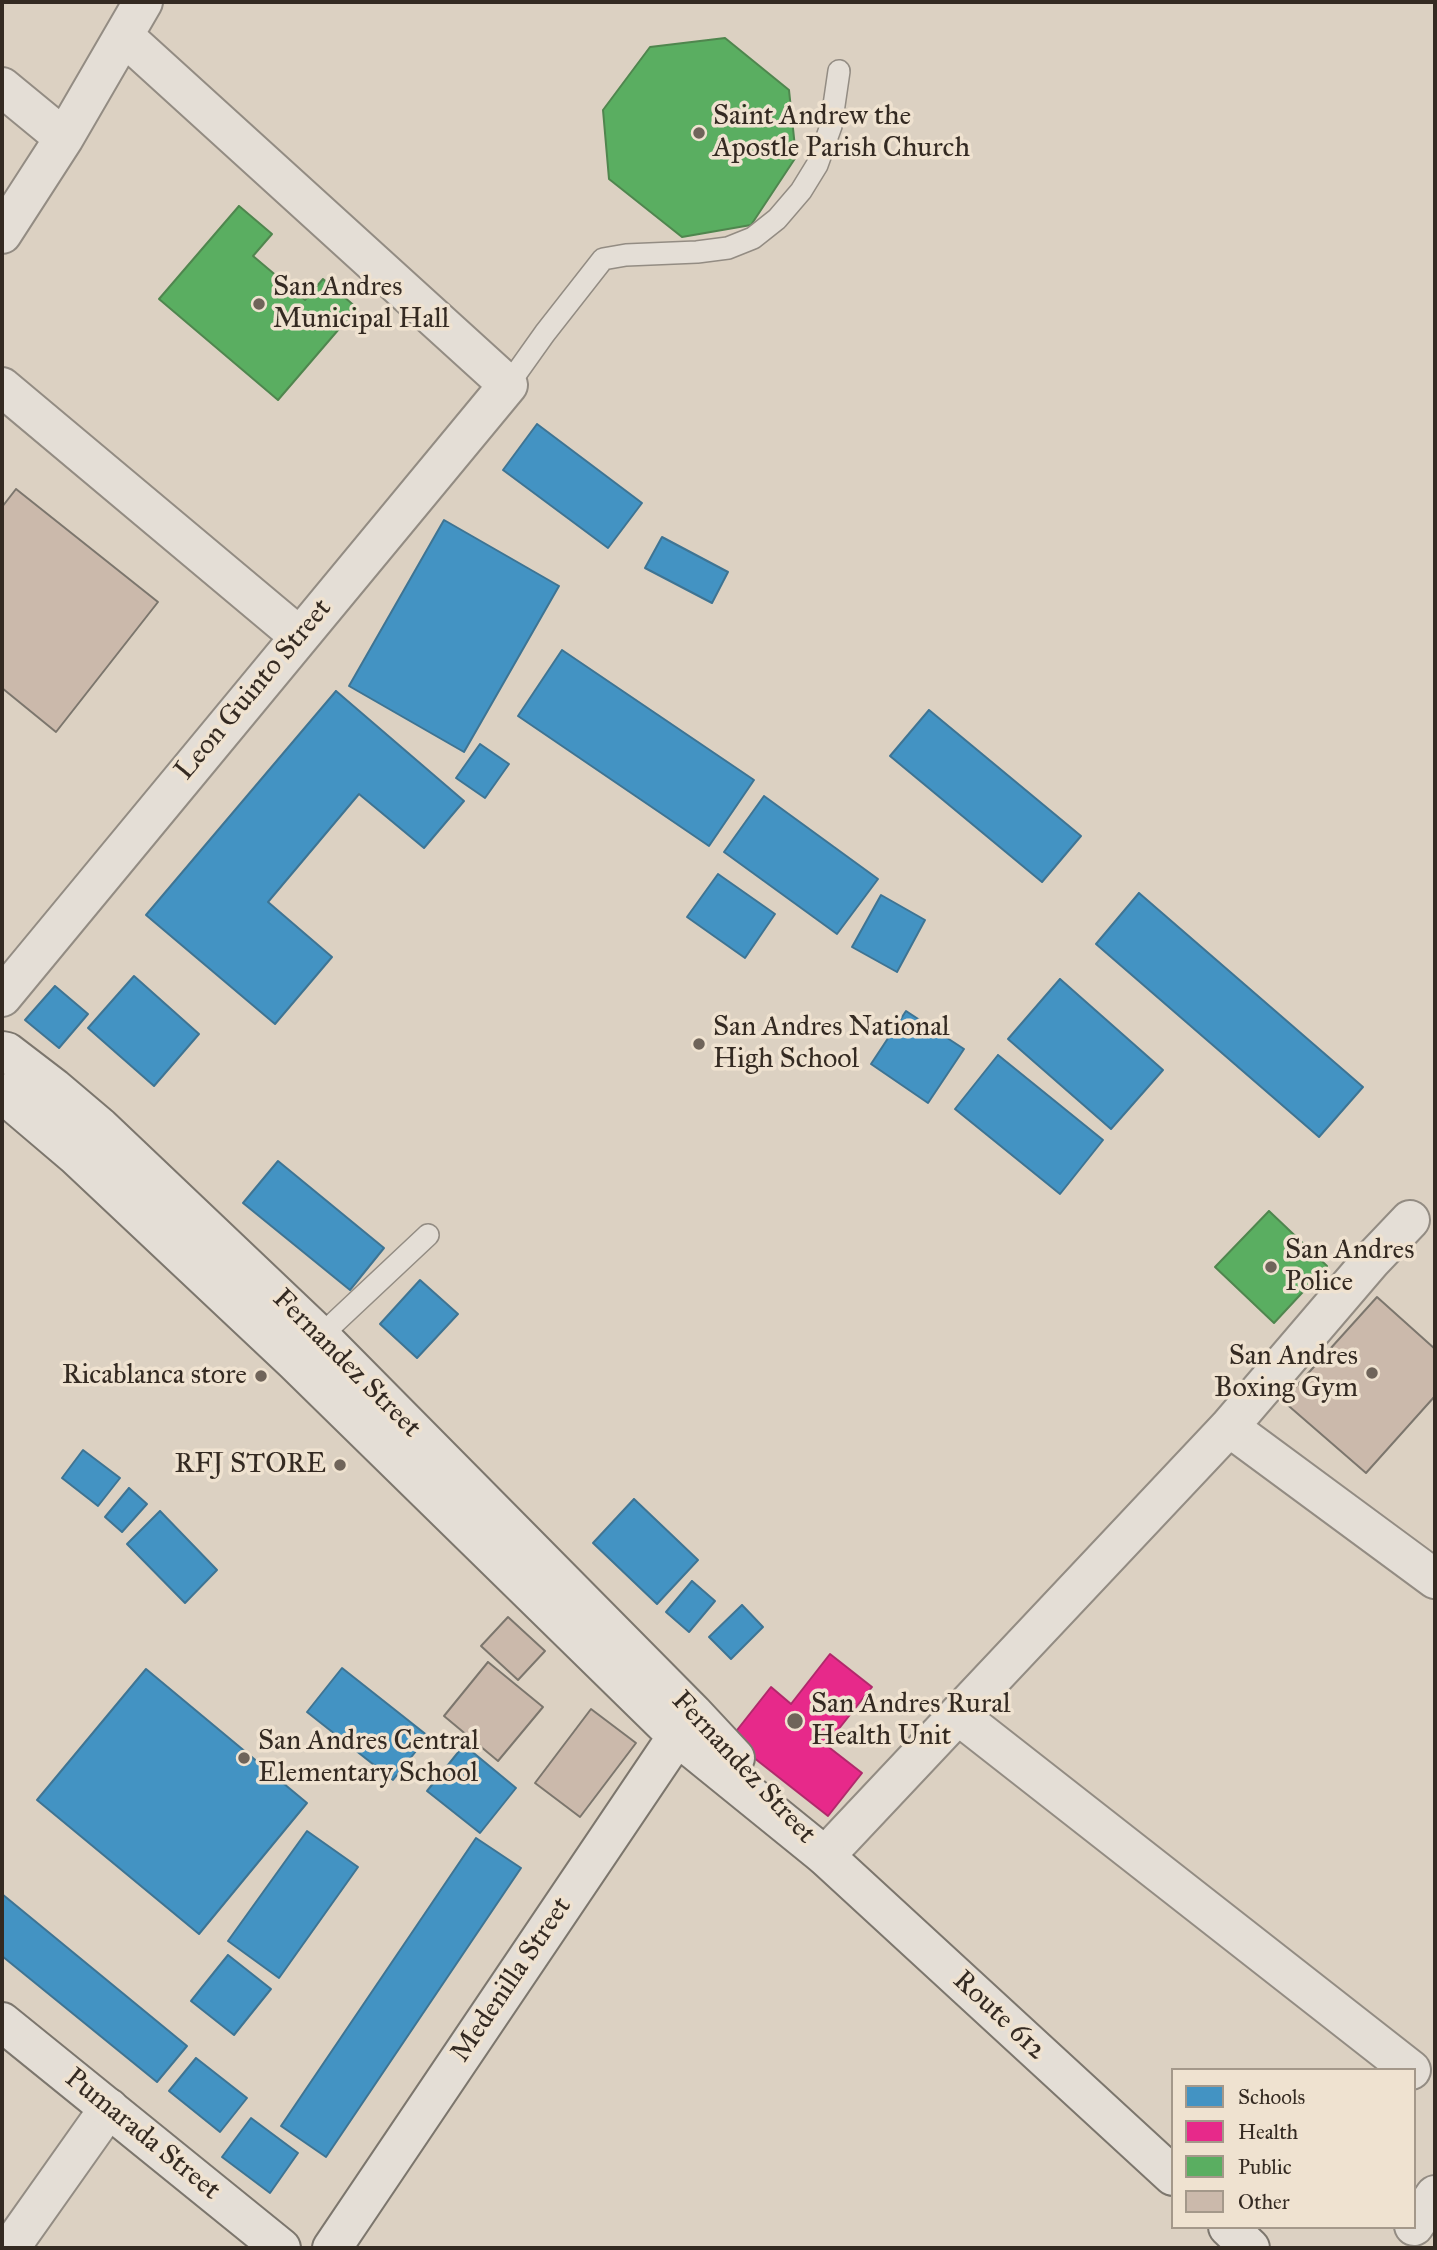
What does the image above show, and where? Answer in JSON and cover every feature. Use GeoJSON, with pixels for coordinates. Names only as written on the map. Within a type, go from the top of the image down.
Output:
{"type":"FeatureCollection","features":[{"type":"Feature","properties":{"kind":"street"},"geometry":{"type":"LineString","coordinates":[[2,234],[64,138],[144,2]]}},
{"type":"Feature","properties":{"kind":"street"},"geometry":{"type":"LineString","coordinates":[[124,36],[508,385]]}},
{"type":"Feature","properties":{"kind":"street"},"geometry":{"type":"LineString","coordinates":[[2,87],[64,138]]}},
{"type":"Feature","properties":{"kind":"street","name":"Leon Guinto Street"},"geometry":{"type":"LineString","coordinates":[[2,997],[508,385]]}},
{"type":"Feature","properties":{"kind":"street"},"geometry":{"type":"LineString","coordinates":[[2,387],[299,636]]}},
{"type":"Feature","properties":{"kind":"street","name":"Fernandez Street"},"geometry":{"type":"LineString","coordinates":[[2,1051],[45,1081],[100,1127],[307,1349],[685,1724],[825,1856]]}},
{"type":"Feature","properties":{"kind":"street","name":"Fernandez Street"},"geometry":{"type":"LineString","coordinates":[[2,1093],[307,1349]]}},
{"type":"Feature","properties":{"kind":"street"},"geometry":{"type":"LineString","coordinates":[[825,1856],[1229,1427],[1371,1261],[1410,1220]]}},
{"type":"Feature","properties":{"kind":"street"},"geometry":{"type":"LineString","coordinates":[[1229,1427],[1435,1578]]}},
{"type":"Feature","properties":{"kind":"street"},"geometry":{"type":"LineString","coordinates":[[958,1714],[1409,2068]]}},
{"type":"Feature","properties":{"kind":"street","name":"Medenilla Street"},"geometry":{"type":"LineString","coordinates":[[332,2248],[685,1724]]}},
{"type":"Feature","properties":{"kind":"street","name":"Route 612"},"geometry":{"type":"LineString","coordinates":[[825,1856],[1171,2174]]}},
{"type":"Feature","properties":{"kind":"street","name":"Pumarada Street"},"geometry":{"type":"LineString","coordinates":[[2,2022],[281,2248]]}},
{"type":"Feature","properties":{"kind":"street"},"geometry":{"type":"LineString","coordinates":[[1416,2073],[1435,2089]]}},
{"type":"Feature","properties":{"kind":"street"},"geometry":{"type":"LineString","coordinates":[[10,2248],[108,2108]]}},
{"type":"Feature","properties":{"kind":"street"},"geometry":{"type":"LineString","coordinates":[[1416,2224],[1435,2195]]}},
{"type":"Feature","properties":{"kind":"street"},"geometry":{"type":"LineString","coordinates":[[1230,2229],[1250,2248]]}},
{"type":"Feature","properties":{"kind":"street"},"geometry":{"type":"LineString","coordinates":[[1399,2248],[1413,2229]]}},
{"type":"Feature","properties":{"kind":"lane"},"geometry":{"type":"LineString","coordinates":[[508,385],[603,259],[728,248],[753,238],[777,219],[802,191],[817,166],[831,126],[839,71]]}},
{"type":"Feature","properties":{"kind":"lane"},"geometry":{"type":"LineString","coordinates":[[307,1349],[428,1236]]}},
{"type":"Feature","properties":{"kind":"building: Schools"},"geometry":{"type":"Polygon","coordinates":[[[537,424],[642,503],[608,548],[503,470],[537,424]]]}},
{"type":"Feature","properties":{"kind":"building: Schools"},"geometry":{"type":"Polygon","coordinates":[[[444,520],[559,586],[464,752],[349,686],[444,520]]]}},
{"type":"Feature","properties":{"kind":"building: Schools"},"geometry":{"type":"Polygon","coordinates":[[[662,537],[728,572],[712,603],[645,568],[662,537]]]}},
{"type":"Feature","properties":{"kind":"building: Schools"},"geometry":{"type":"Polygon","coordinates":[[[562,650],[754,780],[709,846],[518,716],[562,650]]]}},
{"type":"Feature","properties":{"kind":"building: Schools"},"geometry":{"type":"Polygon","coordinates":[[[336,691],[464,801],[424,848],[359,794],[268,902],[332,957],[275,1024],[146,915],[336,691]]]}},
{"type":"Feature","properties":{"kind":"building: Schools"},"geometry":{"type":"Polygon","coordinates":[[[929,710],[1081,836],[1042,882],[890,756],[929,710]]]}},
{"type":"Feature","properties":{"kind":"building: Schools"},"geometry":{"type":"Polygon","coordinates":[[[480,744],[509,764],[485,798],[456,778],[480,744]]]}},
{"type":"Feature","properties":{"kind":"building: Schools"},"geometry":{"type":"Polygon","coordinates":[[[764,796],[878,879],[837,934],[724,852],[764,796]]]}},
{"type":"Feature","properties":{"kind":"building: Schools"},"geometry":{"type":"Polygon","coordinates":[[[718,874],[775,914],[745,958],[687,917],[718,874]]]}},
{"type":"Feature","properties":{"kind":"building: Schools"},"geometry":{"type":"Polygon","coordinates":[[[1139,893],[1363,1087],[1319,1137],[1096,944],[1139,893]]]}},
{"type":"Feature","properties":{"kind":"building: Schools"},"geometry":{"type":"Polygon","coordinates":[[[881,895],[925,920],[897,972],[852,947],[881,895]]]}},
{"type":"Feature","properties":{"kind":"building: Schools"},"geometry":{"type":"Polygon","coordinates":[[[134,976],[199,1034],[154,1086],[88,1028],[134,976]]]}},
{"type":"Feature","properties":{"kind":"building: Schools"},"geometry":{"type":"Polygon","coordinates":[[[1060,979],[1163,1070],[1111,1129],[1008,1039],[1060,979]]]}},
{"type":"Feature","properties":{"kind":"building: Schools"},"geometry":{"type":"Polygon","coordinates":[[[55,986],[88,1014],[59,1048],[25,1020],[55,986]]]}},
{"type":"Feature","properties":{"kind":"building: Schools"},"geometry":{"type":"Polygon","coordinates":[[[906,1011],[964,1049],[928,1103],[871,1064],[906,1011]]]}},
{"type":"Feature","properties":{"kind":"building: Schools"},"geometry":{"type":"Polygon","coordinates":[[[998,1055],[1103,1140],[1060,1194],[955,1109],[998,1055]]]}},
{"type":"Feature","properties":{"kind":"building: Schools"},"geometry":{"type":"Polygon","coordinates":[[[278,1161],[384,1248],[350,1290],[243,1203],[278,1161]]]}},
{"type":"Feature","properties":{"kind":"building: Schools"},"geometry":{"type":"Polygon","coordinates":[[[420,1280],[458,1314],[417,1358],[380,1324],[420,1280]]]}},
{"type":"Feature","properties":{"kind":"building: Schools"},"geometry":{"type":"Polygon","coordinates":[[[83,1450],[120,1478],[98,1506],[62,1478],[83,1450]]]}},
{"type":"Feature","properties":{"kind":"building: Schools"},"geometry":{"type":"Polygon","coordinates":[[[129,1488],[147,1504],[122,1532],[105,1517],[129,1488]]]}},
{"type":"Feature","properties":{"kind":"building: Schools"},"geometry":{"type":"Polygon","coordinates":[[[634,1499],[698,1560],[657,1604],[593,1543],[634,1499]]]}},
{"type":"Feature","properties":{"kind":"building: Schools"},"geometry":{"type":"Polygon","coordinates":[[[160,1511],[217,1570],[185,1603],[127,1544],[160,1511]]]}},
{"type":"Feature","properties":{"kind":"building: Schools"},"geometry":{"type":"Polygon","coordinates":[[[692,1581],[715,1601],[689,1632],[666,1612],[692,1581]]]}},
{"type":"Feature","properties":{"kind":"building: Schools"},"geometry":{"type":"Polygon","coordinates":[[[742,1605],[763,1627],[731,1659],[709,1637],[742,1605]]]}},
{"type":"Feature","properties":{"kind":"building: Schools"},"geometry":{"type":"Polygon","coordinates":[[[342,1668],[428,1736],[393,1780],[307,1712],[342,1668]]]}},
{"type":"Feature","properties":{"kind":"building: Schools"},"geometry":{"type":"Polygon","coordinates":[[[146,1669],[307,1803],[199,1934],[37,1800],[146,1669]]]}},
{"type":"Feature","properties":{"kind":"building: Schools"},"geometry":{"type":"Polygon","coordinates":[[[464,1745],[516,1788],[480,1833],[427,1791],[464,1745]]]}},
{"type":"Feature","properties":{"kind":"building: Schools"},"geometry":{"type":"Polygon","coordinates":[[[307,1831],[358,1867],[279,1978],[228,1941],[307,1831]]]}},
{"type":"Feature","properties":{"kind":"building: Schools"},"geometry":{"type":"Polygon","coordinates":[[[476,1838],[521,1868],[326,2157],[281,2126],[476,1838]]]}},
{"type":"Feature","properties":{"kind":"building: Schools"},"geometry":{"type":"Polygon","coordinates":[[[2,1894],[187,2046],[157,2082],[2,1956],[2,1894]]]}},
{"type":"Feature","properties":{"kind":"building: Schools"},"geometry":{"type":"Polygon","coordinates":[[[228,1955],[271,1989],[234,2035],[191,2001],[228,1955]]]}},
{"type":"Feature","properties":{"kind":"building: Schools"},"geometry":{"type":"Polygon","coordinates":[[[196,2058],[247,2098],[220,2132],[169,2091],[196,2058]]]}},
{"type":"Feature","properties":{"kind":"building: Schools"},"geometry":{"type":"Polygon","coordinates":[[[251,2118],[298,2153],[270,2193],[222,2157],[251,2118]]]}},
{"type":"Feature","properties":{"kind":"building: Health","name":"San Andres Rural Health Unit"},"geometry":{"type":"Polygon","coordinates":[[[830,1654],[872,1687],[826,1745],[862,1773],[828,1816],[730,1739],[771,1687],[791,1704],[830,1654]]]}},
{"type":"Feature","properties":{"kind":"building: Public","name":"Saint Andrew the Apostle Parish Church"},"geometry":{"type":"Polygon","coordinates":[[[725,38],[789,90],[796,157],[751,225],[682,237],[609,179],[603,110],[650,47],[725,38]]]}},
{"type":"Feature","properties":{"kind":"building: Public","name":"San Andres Municipal Hall"},"geometry":{"type":"Polygon","coordinates":[[[239,206],[272,234],[253,256],[305,300],[323,279],[357,308],[278,400],[159,299],[239,206]]]}},
{"type":"Feature","properties":{"kind":"building: Public","name":"San Andres Police"},"geometry":{"type":"Polygon","coordinates":[[[1269,1211],[1327,1266],[1274,1323],[1215,1267],[1269,1211]]]}},
{"type":"Feature","properties":{"kind":"building: Other"},"geometry":{"type":"Polygon","coordinates":[[[16,489],[158,602],[56,732],[2,688],[2,507],[16,489]]]}},
{"type":"Feature","properties":{"kind":"building: Other","name":"San Andres Boxing Gym"},"geometry":{"type":"Polygon","coordinates":[[[1377,1297],[1435,1349],[1435,1396],[1366,1473],[1283,1401],[1377,1297]]]}},
{"type":"Feature","properties":{"kind":"building: Other"},"geometry":{"type":"Polygon","coordinates":[[[508,1617],[545,1651],[518,1680],[481,1646],[508,1617]]]}},
{"type":"Feature","properties":{"kind":"building: Other"},"geometry":{"type":"Polygon","coordinates":[[[488,1662],[543,1707],[498,1761],[444,1716],[488,1662]]]}},
{"type":"Feature","properties":{"kind":"building: Other"},"geometry":{"type":"Polygon","coordinates":[[[591,1709],[636,1743],[580,1817],[535,1783],[591,1709]]]}},
{"type":"Feature","properties":{"kind":"place","name":"Saint Andrew the Apostle Parish Church"},"geometry":{"type":"Point","coordinates":[699,133]}},
{"type":"Feature","properties":{"kind":"place","name":"San Andres Municipal Hall"},"geometry":{"type":"Point","coordinates":[259,304]}},
{"type":"Feature","properties":{"kind":"place","name":"San Andres National High School"},"geometry":{"type":"Point","coordinates":[699,1044]}},
{"type":"Feature","properties":{"kind":"place","name":"San Andres Police"},"geometry":{"type":"Point","coordinates":[1271,1267]}},
{"type":"Feature","properties":{"kind":"place","name":"San Andres Boxing Gym"},"geometry":{"type":"Point","coordinates":[1372,1373]}},
{"type":"Feature","properties":{"kind":"place","name":"Ricablanca store"},"geometry":{"type":"Point","coordinates":[261,1376]}},
{"type":"Feature","properties":{"kind":"place","name":"RFJ STORE"},"geometry":{"type":"Point","coordinates":[340,1465]}},
{"type":"Feature","properties":{"kind":"place","name":"San Andres Rural Health Unit"},"geometry":{"type":"Point","coordinates":[795,1721]}},
{"type":"Feature","properties":{"kind":"place","name":"San Andres Central Elementary School"},"geometry":{"type":"Point","coordinates":[244,1758]}}]}
